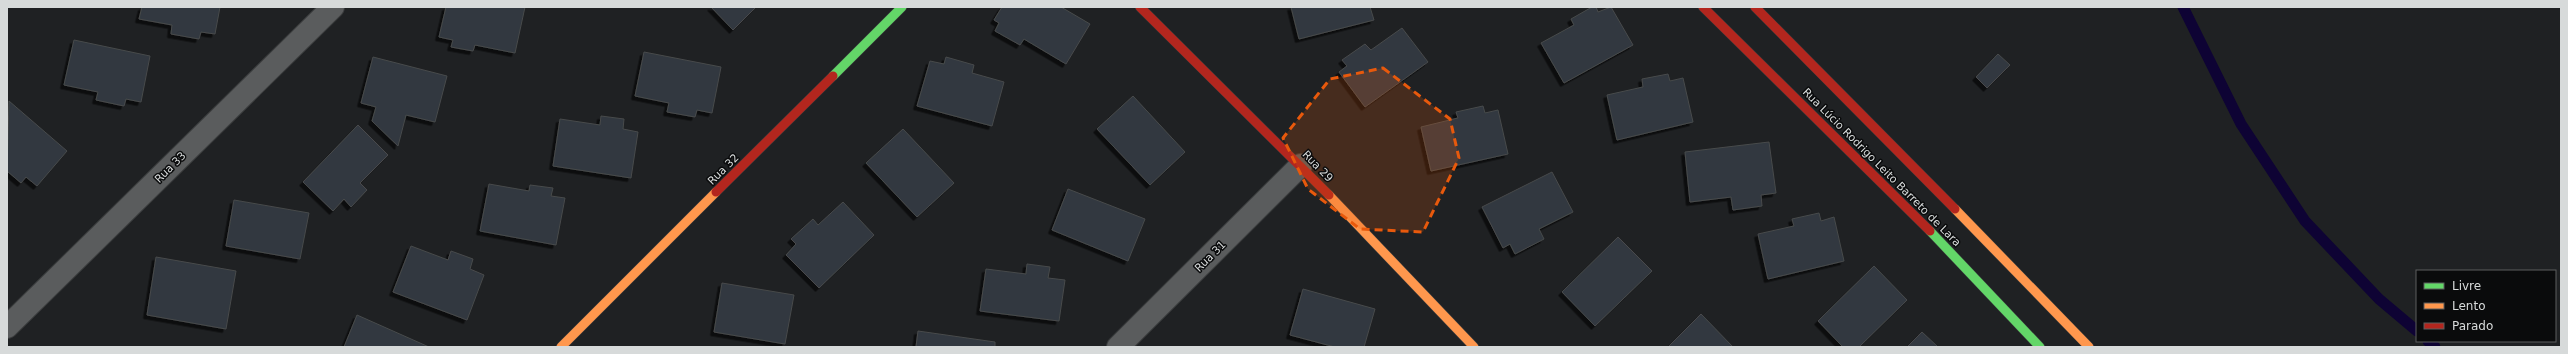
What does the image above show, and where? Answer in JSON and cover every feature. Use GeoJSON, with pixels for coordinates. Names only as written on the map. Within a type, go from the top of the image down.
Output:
{"type":"FeatureCollection","features":[{"type":"Feature","properties":{"kind":"street","name":"Rua 33"},"geometry":{"type":"LineString","coordinates":[[7,327],[333,7]]}},
{"type":"Feature","properties":{"kind":"street","name":"Rua 32"},"geometry":{"type":"LineString","coordinates":[[561,347],[902,7]]}},
{"type":"Feature","properties":{"kind":"street","name":"Rua 29"},"geometry":{"type":"LineString","coordinates":[[1140,7],[1301,165],[1474,347]]}},
{"type":"Feature","properties":{"kind":"street","name":"Rua Lúcio Rodrigo Leito Barreto de Lara"},"geometry":{"type":"LineString","coordinates":[[1703,7],[1897,197],[2040,347]]}},
{"type":"Feature","properties":{"kind":"street","name":"Rua Lúcio Rodrigo Leito Barreto de Lara"},"geometry":{"type":"LineString","coordinates":[[1755,7],[1936,188],[2088,347]]}},
{"type":"Feature","properties":{"kind":"street","name":"Rua 31"},"geometry":{"type":"LineString","coordinates":[[1118,347],[1301,165]]}},
{"type":"Feature","properties":{"kind":"highlighted area"},"geometry":{"type":"Polygon","coordinates":[[[1383,68],[1450,119],[1459,158],[1423,232],[1360,229],[1308,189],[1283,138],[1330,79],[1383,68]]]}},
{"type":"Feature","properties":{"kind":"building"},"geometry":{"type":"Polygon","coordinates":[[[142,7],[220,7],[215,34],[201,32],[199,39],[171,34],[172,25],[139,19],[142,7]]]}},
{"type":"Feature","properties":{"kind":"building"},"geometry":{"type":"Polygon","coordinates":[[[446,7],[525,7],[515,53],[475,45],[473,51],[451,47],[453,40],[439,37],[446,7]]]}},
{"type":"Feature","properties":{"kind":"building"},"geometry":{"type":"Polygon","coordinates":[[[711,7],[756,7],[733,30],[711,7]]]}},
{"type":"Feature","properties":{"kind":"building"},"geometry":{"type":"Polygon","coordinates":[[[1002,7],[1061,7],[1090,24],[1066,64],[1024,39],[1020,45],[995,31],[999,23],[994,20],[1002,7]]]}},
{"type":"Feature","properties":{"kind":"building"},"geometry":{"type":"Polygon","coordinates":[[[1291,7],[1370,7],[1374,20],[1299,39],[1291,7]]]}},
{"type":"Feature","properties":{"kind":"building"},"geometry":{"type":"Polygon","coordinates":[[[1592,7],[1596,7],[1598,12],[1611,7],[1633,45],[1564,83],[1541,43],[1574,25],[1571,19],[1592,7]]]}},
{"type":"Feature","properties":{"kind":"building"},"geometry":{"type":"Polygon","coordinates":[[[1402,28],[1428,62],[1365,107],[1339,72],[1347,66],[1342,60],[1365,44],[1371,50],[1402,28]]]}},
{"type":"Feature","properties":{"kind":"building"},"geometry":{"type":"Polygon","coordinates":[[[74,40],[150,56],[141,102],[126,99],[124,106],[96,100],[98,92],[64,85],[74,40]]]}},
{"type":"Feature","properties":{"kind":"building"},"geometry":{"type":"Polygon","coordinates":[[[644,52],[721,67],[712,113],[697,110],[695,117],[667,112],[669,103],[635,96],[644,52]]]}},
{"type":"Feature","properties":{"kind":"building"},"geometry":{"type":"Polygon","coordinates":[[[1998,54],[2010,65],[1987,88],[1976,77],[1998,54]]]}},
{"type":"Feature","properties":{"kind":"building"},"geometry":{"type":"Polygon","coordinates":[[[373,57],[447,76],[435,122],[406,115],[398,146],[372,121],[376,107],[361,103],[373,57]]]}},
{"type":"Feature","properties":{"kind":"building"},"geometry":{"type":"Polygon","coordinates":[[[946,57],[974,65],[972,73],[1004,82],[992,126],[917,106],[930,61],[944,64],[946,57]]]}},
{"type":"Feature","properties":{"kind":"building"},"geometry":{"type":"Polygon","coordinates":[[[1668,74],[1670,81],[1683,78],[1693,122],[1617,140],[1607,95],[1643,87],[1642,79],[1668,74]]]}},
{"type":"Feature","properties":{"kind":"building"},"geometry":{"type":"Polygon","coordinates":[[[1133,96],[1185,152],[1150,185],[1097,129],[1133,96]]]}},
{"type":"Feature","properties":{"kind":"building"},"geometry":{"type":"Polygon","coordinates":[[[9,101],[67,151],[37,186],[26,177],[21,183],[7,171],[9,101]]]}},
{"type":"Feature","properties":{"kind":"building"},"geometry":{"type":"Polygon","coordinates":[[[1483,106],[1485,113],[1498,110],[1508,154],[1431,171],[1421,127],[1458,118],[1456,112],[1483,106]]]}},
{"type":"Feature","properties":{"kind":"building"},"geometry":{"type":"Polygon","coordinates":[[[601,116],[624,119],[623,129],[638,132],[631,178],[553,166],[560,119],[600,125],[601,116]]]}},
{"type":"Feature","properties":{"kind":"building"},"geometry":{"type":"Polygon","coordinates":[[[358,125],[388,155],[360,183],[367,190],[351,207],[344,199],[333,211],[303,182],[358,125]]]}},
{"type":"Feature","properties":{"kind":"building"},"geometry":{"type":"Polygon","coordinates":[[[903,129],[954,183],[917,217],[866,163],[903,129]]]}},
{"type":"Feature","properties":{"kind":"building"},"geometry":{"type":"Polygon","coordinates":[[[1769,142],[1776,193],[1761,195],[1762,206],[1733,210],[1731,197],[1690,202],[1685,152],[1769,142]]]}},
{"type":"Feature","properties":{"kind":"building"},"geometry":{"type":"Polygon","coordinates":[[[1552,172],[1573,212],[1539,229],[1544,239],[1515,254],[1510,244],[1503,248],[1482,207],[1552,172]]]}},
{"type":"Feature","properties":{"kind":"building"},"geometry":{"type":"Polygon","coordinates":[[[489,184],[529,191],[530,185],[553,188],[551,196],[565,198],[556,245],[480,231],[489,184]]]}},
{"type":"Feature","properties":{"kind":"building"},"geometry":{"type":"Polygon","coordinates":[[[1068,189],[1145,219],[1128,261],[1052,230],[1068,189]]]}},
{"type":"Feature","properties":{"kind":"building"},"geometry":{"type":"Polygon","coordinates":[[[234,200],[309,213],[300,259],[226,246],[234,200]]]}},
{"type":"Feature","properties":{"kind":"building"},"geometry":{"type":"Polygon","coordinates":[[[843,202],[874,235],[819,288],[786,255],[796,244],[791,239],[813,219],[818,225],[843,202]]]}},
{"type":"Feature","properties":{"kind":"building"},"geometry":{"type":"Polygon","coordinates":[[[1819,213],[1821,221],[1834,217],[1844,261],[1768,279],[1758,234],[1794,226],[1792,219],[1819,213]]]}},
{"type":"Feature","properties":{"kind":"building"},"geometry":{"type":"Polygon","coordinates":[[[1618,237],[1652,271],[1595,326],[1562,292],[1618,237]]]}},
{"type":"Feature","properties":{"kind":"building"},"geometry":{"type":"Polygon","coordinates":[[[411,246],[448,260],[451,251],[473,259],[470,269],[484,275],[467,320],[393,292],[411,246]]]}},
{"type":"Feature","properties":{"kind":"building"},"geometry":{"type":"Polygon","coordinates":[[[156,257],[236,271],[226,329],[147,315],[156,257]]]}},
{"type":"Feature","properties":{"kind":"building"},"geometry":{"type":"Polygon","coordinates":[[[1027,264],[1050,267],[1048,278],[1065,280],[1059,321],[980,311],[986,269],[1026,274],[1027,264]]]}},
{"type":"Feature","properties":{"kind":"building"},"geometry":{"type":"Polygon","coordinates":[[[1874,266],[1907,300],[1859,347],[1843,347],[1818,321],[1874,266]]]}},
{"type":"Feature","properties":{"kind":"building"},"geometry":{"type":"Polygon","coordinates":[[[722,283],[794,295],[785,344],[714,332],[722,283]]]}},
{"type":"Feature","properties":{"kind":"building"},"geometry":{"type":"Polygon","coordinates":[[[1303,289],[1375,309],[1364,347],[1335,347],[1290,335],[1303,289]]]}},
{"type":"Feature","properties":{"kind":"building"},"geometry":{"type":"Polygon","coordinates":[[[1701,314],[1733,347],[1668,347],[1701,314]]]}},
{"type":"Feature","properties":{"kind":"building"},"geometry":{"type":"Polygon","coordinates":[[[357,315],[429,347],[344,347],[357,315]]]}},
{"type":"Feature","properties":{"kind":"building"},"geometry":{"type":"Polygon","coordinates":[[[918,331],[995,342],[995,347],[916,347],[918,331]]]}},
{"type":"Feature","properties":{"kind":"building"},"geometry":{"type":"Polygon","coordinates":[[[1922,332],[1938,347],[1907,347],[1922,332]]]}},
{"type":"Feature","properties":{"kind":"waterway"},"geometry":{"type":"LineString","coordinates":[[2183,7],[2241,124],[2305,221],[2379,299],[2416,330]]}},
{"type":"Feature","properties":{"kind":"waterway"},"geometry":{"type":"LineString","coordinates":[[2429,342],[2435,347]]}},
{"type":"Feature","properties":{"kind":"traffic: fast"},"geometry":{"type":"LineString","coordinates":[[833,76],[902,7]]}},
{"type":"Feature","properties":{"kind":"traffic: fast"},"geometry":{"type":"LineString","coordinates":[[1930,231],[2040,347]]}},
{"type":"Feature","properties":{"kind":"traffic: slow"},"geometry":{"type":"LineString","coordinates":[[561,347],[716,192]]}},
{"type":"Feature","properties":{"kind":"traffic: slow"},"geometry":{"type":"LineString","coordinates":[[1329,195],[1474,347]]}},
{"type":"Feature","properties":{"kind":"traffic: slow"},"geometry":{"type":"LineString","coordinates":[[1955,209],[2089,347]]}},
{"type":"Feature","properties":{"kind":"traffic: jam"},"geometry":{"type":"LineString","coordinates":[[1140,7],[1329,195]]}},
{"type":"Feature","properties":{"kind":"traffic: jam"},"geometry":{"type":"LineString","coordinates":[[1703,7],[1930,231]]}},
{"type":"Feature","properties":{"kind":"traffic: jam"},"geometry":{"type":"LineString","coordinates":[[1755,7],[1955,209]]}},
{"type":"Feature","properties":{"kind":"traffic: jam"},"geometry":{"type":"LineString","coordinates":[[716,192],[833,76]]}}]}
